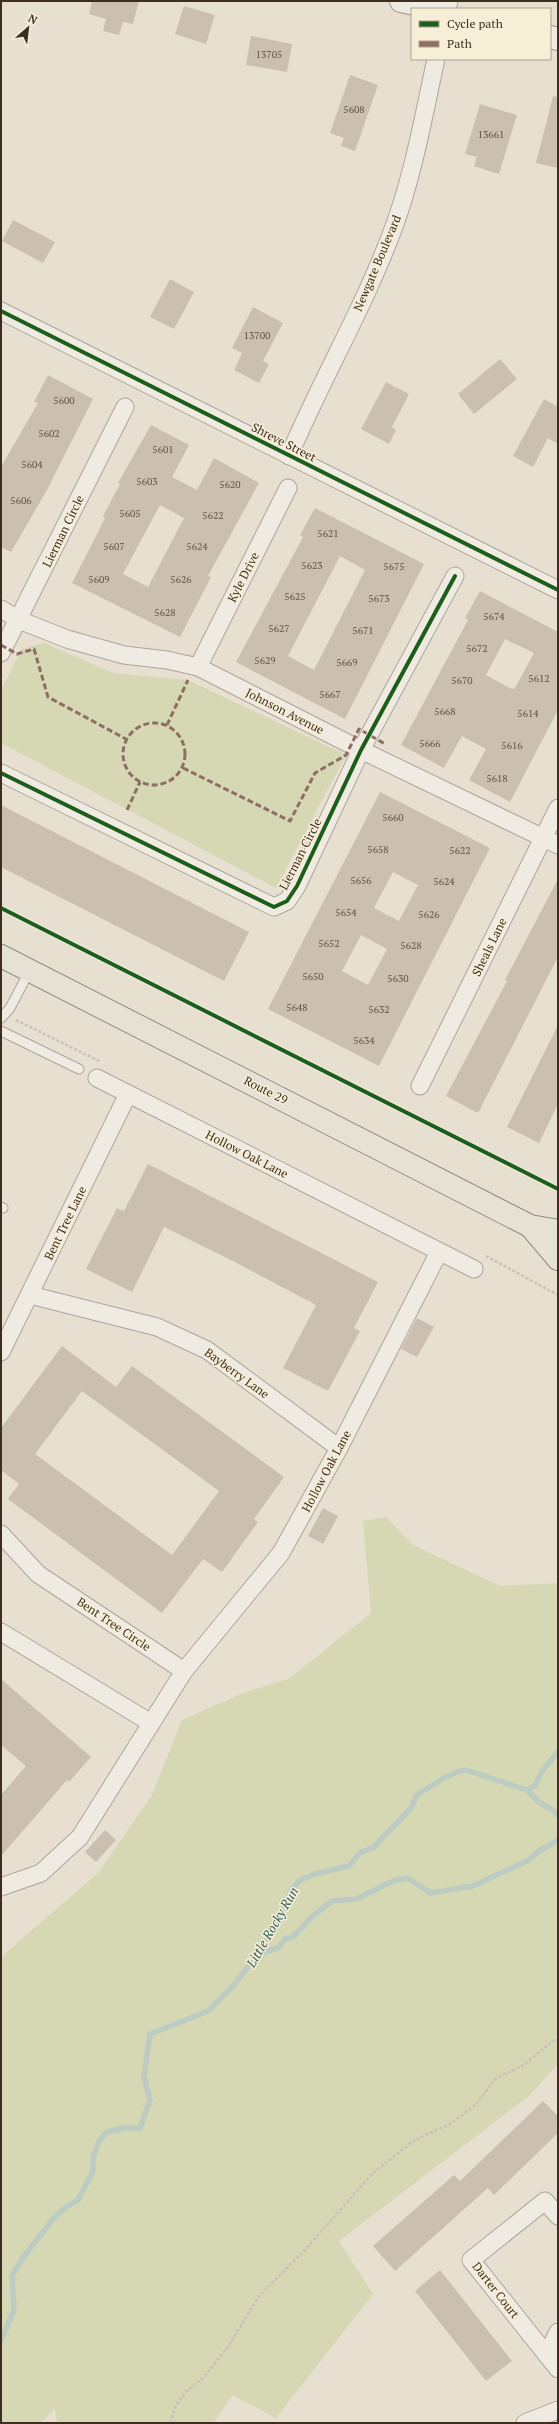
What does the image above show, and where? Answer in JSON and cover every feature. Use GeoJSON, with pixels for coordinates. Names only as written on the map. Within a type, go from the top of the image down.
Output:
{"type":"FeatureCollection","features":[{"type":"Feature","properties":{"kind":"main road","name":"Route 29"},"geometry":{"type":"LineString","coordinates":[[1,956],[530,1226],[558,1231]]}},
{"type":"Feature","properties":{"kind":"main road","name":"Route 29"},"geometry":{"type":"LineString","coordinates":[[530,1226],[558,1259]]}},
{"type":"Feature","properties":{"kind":"street"},"geometry":{"type":"LineString","coordinates":[[401,1],[432,8]]}},
{"type":"Feature","properties":{"kind":"street","name":"Newgate Boulevard"},"geometry":{"type":"LineString","coordinates":[[289,456],[309,409],[374,276],[395,223],[415,158],[436,60]]}},
{"type":"Feature","properties":{"kind":"street","name":"Shreve Street"},"geometry":{"type":"LineString","coordinates":[[1,311],[558,590]]}},
{"type":"Feature","properties":{"kind":"street","name":"Lierman Circle"},"geometry":{"type":"LineString","coordinates":[[1,653],[19,620],[125,407]]}},
{"type":"Feature","properties":{"kind":"street","name":"Kyle Drive"},"geometry":{"type":"LineString","coordinates":[[198,667],[288,488]]}},
{"type":"Feature","properties":{"kind":"street","name":"Lierman Circle"},"geometry":{"type":"LineString","coordinates":[[1,773],[274,907],[287,901],[297,886],[361,750],[455,576]]}},
{"type":"Feature","properties":{"kind":"street","name":"Johnson Avenue"},"geometry":{"type":"LineString","coordinates":[[1,609],[19,620],[67,639],[124,656],[167,660],[198,667],[361,750],[551,842]]}},
{"type":"Feature","properties":{"kind":"street","name":"Sheals Lane"},"geometry":{"type":"LineString","coordinates":[[420,1086],[551,842],[558,808]]}},
{"type":"Feature","properties":{"kind":"street","name":"Hollow Oak Lane"},"geometry":{"type":"LineString","coordinates":[[97,1078],[474,1269]]}},
{"type":"Feature","properties":{"kind":"street","name":"Bent Tree Lane"},"geometry":{"type":"LineString","coordinates":[[1,1352],[128,1094]]}},
{"type":"Feature","properties":{"kind":"street","name":"Hollow Oak Lane"},"geometry":{"type":"LineString","coordinates":[[184,1671],[281,1553],[339,1448],[439,1252]]}},
{"type":"Feature","properties":{"kind":"street","name":"Bayberry Lane"},"geometry":{"type":"LineString","coordinates":[[30,1295],[157,1327],[208,1350],[339,1448]]}},
{"type":"Feature","properties":{"kind":"street","name":"Bent Tree Circle"},"geometry":{"type":"LineString","coordinates":[[1,1534],[38,1574],[184,1671]]}},
{"type":"Feature","properties":{"kind":"street"},"geometry":{"type":"LineString","coordinates":[[1,1632],[151,1723]]}},
{"type":"Feature","properties":{"kind":"street"},"geometry":{"type":"LineString","coordinates":[[1,1887],[41,1874],[80,1836],[184,1671]]}},
{"type":"Feature","properties":{"kind":"street","name":"Darter Court"},"geometry":{"type":"LineString","coordinates":[[558,2216],[545,2201],[471,2260],[558,2369]]}},
{"type":"Feature","properties":{"kind":"street"},"geometry":{"type":"LineString","coordinates":[[547,2354],[558,2332]]}},
{"type":"Feature","properties":{"kind":"street"},"geometry":{"type":"LineString","coordinates":[[524,2423],[558,2410]]}},
{"type":"Feature","properties":{"kind":"lane"},"geometry":{"type":"LineString","coordinates":[[1,1018],[10,1008],[30,970]]}},
{"type":"Feature","properties":{"kind":"lane"},"geometry":{"type":"LineString","coordinates":[[1,1031],[79,1068]]}},
{"type":"Feature","properties":{"kind":"path"},"geometry":{"type":"LineString","coordinates":[[170,2423],[176,2405],[216,2363],[259,2296],[305,2250],[371,2175],[413,2142],[450,2124],[461,2116],[477,2103],[496,2078],[524,2065],[551,2042],[558,2039]]}},
{"type":"Feature","properties":{"kind":"green space"},"geometry":{"type":"Polygon","coordinates":[[[44,643],[113,673],[188,680],[346,755],[276,888],[1,743],[1,690],[22,649],[44,643]]]}},
{"type":"Feature","properties":{"kind":"green space"},"geometry":{"type":"Polygon","coordinates":[[[386,1517],[413,1545],[500,1586],[558,1583],[558,2064],[530,2095],[339,2241],[373,2294],[276,2418],[232,2395],[214,2423],[57,2423],[55,2409],[40,2423],[1,2423],[1,1957],[98,1873],[152,1795],[182,1720],[243,1693],[290,1678],[371,1613],[363,1521],[386,1517]]]}},
{"type":"Feature","properties":{"kind":"building"},"geometry":{"type":"Polygon","coordinates":[[[92,1],[139,1],[133,24],[123,22],[119,35],[103,31],[106,19],[89,14],[92,1]]]}},
{"type":"Feature","properties":{"kind":"building"},"geometry":{"type":"Polygon","coordinates":[[[184,6],[215,15],[206,44],[175,34],[184,6]]]}},
{"type":"Feature","properties":{"kind":"building"},"geometry":{"type":"Polygon","coordinates":[[[251,36],[292,44],[287,72],[246,65],[251,36]]]}},
{"type":"Feature","properties":{"kind":"building"},"geometry":{"type":"Polygon","coordinates":[[[350,75],[378,85],[355,151],[341,146],[344,138],[330,133],[350,75]]]}},
{"type":"Feature","properties":{"kind":"building"},"geometry":{"type":"Polygon","coordinates":[[[553,96],[558,97],[558,168],[536,163],[553,96]]]}},
{"type":"Feature","properties":{"kind":"building"},"geometry":{"type":"Polygon","coordinates":[[[480,104],[517,115],[499,174],[474,166],[477,157],[465,154],[480,104]]]}},
{"type":"Feature","properties":{"kind":"building"},"geometry":{"type":"Polygon","coordinates":[[[13,220],[55,242],[43,263],[2,241],[13,220]]]}},
{"type":"Feature","properties":{"kind":"building"},"geometry":{"type":"Polygon","coordinates":[[[170,279],[194,292],[174,329],[150,317],[170,279]]]}},
{"type":"Feature","properties":{"kind":"building"},"geometry":{"type":"Polygon","coordinates":[[[253,307],[283,323],[263,361],[269,364],[259,383],[234,370],[242,353],[232,348],[253,307]]]}},
{"type":"Feature","properties":{"kind":"building"},"geometry":{"type":"Polygon","coordinates":[[[500,359],[517,379],[474,414],[458,394],[500,359]]]}},
{"type":"Feature","properties":{"kind":"building"},"geometry":{"type":"Polygon","coordinates":[[[48,375],[93,399],[47,490],[11,552],[1,547],[1,467],[38,403],[34,402],[48,375]]]}},
{"type":"Feature","properties":{"kind":"building"},"geometry":{"type":"Polygon","coordinates":[[[386,382],[409,394],[392,427],[396,430],[389,444],[361,429],[386,382]]]}},
{"type":"Feature","properties":{"kind":"building"},"geometry":{"type":"Polygon","coordinates":[[[544,399],[558,407],[558,444],[548,438],[533,467],[513,456],[544,399]]]}},
{"type":"Feature","properties":{"kind":"building"},"geometry":{"type":"Polygon","coordinates":[[[151,425],[189,445],[172,477],[197,490],[214,458],[259,483],[208,576],[211,577],[180,637],[72,583],[105,518],[103,516],[120,484],[118,483],[151,425]],[[160,505],[123,574],[148,587],[184,518],[160,505]]]}},
{"type":"Feature","properties":{"kind":"building"},"geometry":{"type":"Polygon","coordinates":[[[315,508],[424,564],[345,719],[236,662],[303,537],[300,535],[315,508]],[[340,556],[288,656],[314,670],[365,570],[340,556]]]}},
{"type":"Feature","properties":{"kind":"building"},"geometry":{"type":"Polygon","coordinates":[[[480,591],[558,632],[558,710],[510,802],[469,780],[486,749],[462,736],[444,768],[401,745],[468,620],[465,618],[480,591]],[[505,639],[486,675],[512,689],[515,688],[534,653],[505,639]]]}},
{"type":"Feature","properties":{"kind":"building"},"geometry":{"type":"Polygon","coordinates":[[[380,792],[490,848],[379,1066],[268,1009],[380,792]],[[393,872],[374,908],[399,921],[418,885],[393,872]],[[361,935],[342,971],[368,985],[387,949],[361,935]]]}},
{"type":"Feature","properties":{"kind":"building"},"geometry":{"type":"Polygon","coordinates":[[[1,805],[249,932],[224,981],[1,867],[1,805]]]}},
{"type":"Feature","properties":{"kind":"building"},"geometry":{"type":"Polygon","coordinates":[[[558,879],[558,957],[478,1113],[446,1096],[507,981],[505,980],[558,879]]]}},
{"type":"Feature","properties":{"kind":"building"},"geometry":{"type":"Polygon","coordinates":[[[558,1025],[558,1104],[539,1143],[507,1127],[558,1025]]]}},
{"type":"Feature","properties":{"kind":"building"},"geometry":{"type":"Polygon","coordinates":[[[148,1164],[378,1282],[354,1328],[360,1331],[328,1391],[283,1368],[316,1305],[233,1261],[164,1227],[132,1292],[86,1269],[117,1208],[124,1211],[148,1164]]]}},
{"type":"Feature","properties":{"kind":"building"},"geometry":{"type":"Polygon","coordinates":[[[417,1318],[434,1327],[417,1357],[401,1349],[417,1318]]]}},
{"type":"Feature","properties":{"kind":"building"},"geometry":{"type":"Polygon","coordinates":[[[62,1346],[116,1387],[132,1366],[284,1477],[254,1519],[258,1522],[222,1572],[203,1559],[162,1613],[8,1499],[19,1484],[1,1470],[1,1428],[62,1346]],[[82,1391],[35,1454],[172,1555],[219,1491],[82,1391]]]}},
{"type":"Feature","properties":{"kind":"building"},"geometry":{"type":"Polygon","coordinates":[[[323,1508],[338,1516],[323,1544],[308,1536],[323,1508]]]}},
{"type":"Feature","properties":{"kind":"building"},"geometry":{"type":"Polygon","coordinates":[[[1,1679],[91,1757],[69,1782],[67,1780],[1,1856],[1,1795],[26,1766],[1,1745],[1,1679]]]}},
{"type":"Feature","properties":{"kind":"building"},"geometry":{"type":"Polygon","coordinates":[[[105,1830],[116,1840],[96,1862],[85,1852],[105,1830]]]}},
{"type":"Feature","properties":{"kind":"building"},"geometry":{"type":"Polygon","coordinates":[[[543,2101],[558,2116],[558,2133],[494,2195],[488,2188],[395,2271],[373,2246],[454,2175],[460,2181],[543,2101]]]}},
{"type":"Feature","properties":{"kind":"building"},"geometry":{"type":"Polygon","coordinates":[[[440,2270],[512,2361],[486,2381],[415,2291],[440,2270]]]}},
{"type":"Feature","properties":{"kind":"waterway","name":"Little Rocky Run"},"geometry":{"type":"LineString","coordinates":[[1,2340],[14,2310],[12,2276],[22,2259],[53,2219],[66,2207],[78,2200],[93,2171],[93,2157],[99,2141],[107,2132],[123,2128],[140,2128],[150,2100],[144,2076],[150,2034],[208,2011],[233,1986],[258,1954],[277,1923],[290,1892],[299,1881],[315,1874],[349,1866],[361,1852],[373,1848],[411,1808],[417,1795],[442,1779],[457,1772],[466,1770],[527,1790],[535,1786],[542,1771],[558,1752]]}},
{"type":"Feature","properties":{"kind":"waterway"},"geometry":{"type":"LineString","coordinates":[[527,1790],[539,1802],[553,1810],[558,1815]]}},
{"type":"Feature","properties":{"kind":"waterway"},"geometry":{"type":"LineString","coordinates":[[258,1954],[278,1948],[286,1938],[292,1938],[313,1916],[332,1901],[356,1899],[393,1881],[407,1878],[431,1893],[473,1886],[529,1860],[539,1851],[558,1840]]}},
{"type":"Feature","properties":{"kind":"marked path"},"geometry":{"type":"LineString","coordinates":[[1,645],[17,654],[34,649],[48,697],[126,739]]}},
{"type":"Feature","properties":{"kind":"marked path"},"geometry":{"type":"LineString","coordinates":[[167,725],[188,680]]}},
{"type":"Feature","properties":{"kind":"marked path"},"geometry":{"type":"LineString","coordinates":[[154,723],[166,725],[176,732],[183,742],[185,754],[183,766],[176,776],[166,783],[154,785],[142,783],[132,776],[125,766],[123,754],[125,742],[132,732],[142,725],[154,723]]}},
{"type":"Feature","properties":{"kind":"marked path"},"geometry":{"type":"LineString","coordinates":[[183,768],[290,821],[315,773],[346,755],[359,729],[385,744]]}},
{"type":"Feature","properties":{"kind":"marked path"},"geometry":{"type":"LineString","coordinates":[[127,810],[140,782]]}},
{"type":"Feature","properties":{"kind":"cycle path"},"geometry":{"type":"LineString","coordinates":[[1,311],[558,590]]}},
{"type":"Feature","properties":{"kind":"cycle path"},"geometry":{"type":"LineString","coordinates":[[1,773],[274,907],[287,901],[297,886],[361,750],[455,576]]}},
{"type":"Feature","properties":{"kind":"cycle path"},"geometry":{"type":"LineString","coordinates":[[1,908],[558,1189]]}}]}
